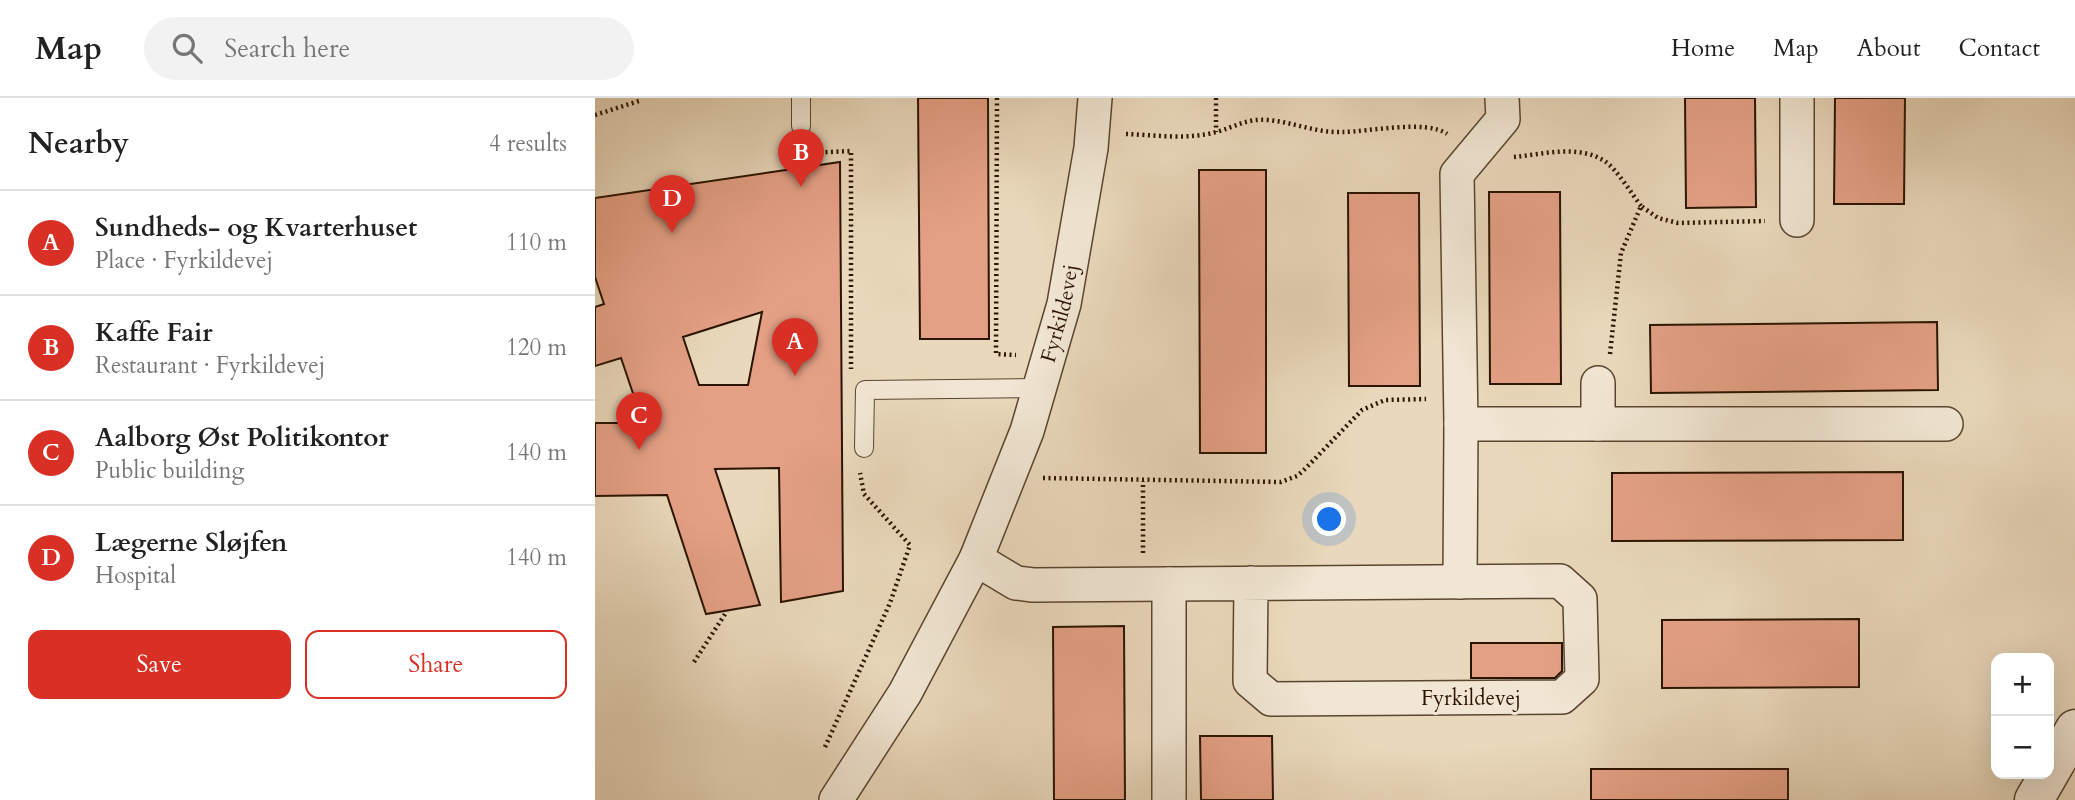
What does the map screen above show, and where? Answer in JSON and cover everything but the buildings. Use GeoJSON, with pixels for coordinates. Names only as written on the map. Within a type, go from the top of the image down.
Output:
{"type":"FeatureCollection","features":[{"type":"Feature","properties":{"kind":"street","name":"Fyrkildevej"},"geometry":{"type":"LineString","coordinates":[[836,800],[905,693],[976,559],[1027,431],[1064,304],[1092,134],[1095,98]]}},
{"type":"Feature","properties":{"kind":"street"},"geometry":{"type":"LineString","coordinates":[[1460,582],[1461,411],[1457,174],[1503,119],[1502,98]]}},
{"type":"Feature","properties":{"kind":"street"},"geometry":{"type":"LineString","coordinates":[[1797,98],[1797,220]]}},
{"type":"Feature","properties":{"kind":"street"},"geometry":{"type":"LineString","coordinates":[[1598,383],[1598,424]]}},
{"type":"Feature","properties":{"kind":"street"},"geometry":{"type":"LineString","coordinates":[[1461,411],[1598,424],[1946,424]]}},
{"type":"Feature","properties":{"kind":"street","name":"Fyrkildevej"},"geometry":{"type":"LineString","coordinates":[[976,559],[1016,583],[1560,581],[1580,598],[1582,678],[1562,697],[1271,699],[1250,681],[1251,583]]}},
{"type":"Feature","properties":{"kind":"street"},"geometry":{"type":"LineString","coordinates":[[1156,584],[1169,800]]}},
{"type":"Feature","properties":{"kind":"street"},"geometry":{"type":"LineString","coordinates":[[2035,800],[2075,729]]}},
{"type":"Feature","properties":{"kind":"lane"},"geometry":{"type":"LineString","coordinates":[[801,98],[801,126]]}},
{"type":"Feature","properties":{"kind":"lane"},"geometry":{"type":"LineString","coordinates":[[864,448],[865,390],[1039,388]]}},
{"type":"Feature","properties":{"kind":"path"},"geometry":{"type":"LineString","coordinates":[[996,354],[997,98]]}},
{"type":"Feature","properties":{"kind":"path"},"geometry":{"type":"LineString","coordinates":[[1216,98],[1216,132]]}},
{"type":"Feature","properties":{"kind":"path"},"geometry":{"type":"LineString","coordinates":[[595,115],[642,100]]}},
{"type":"Feature","properties":{"kind":"path"},"geometry":{"type":"LineString","coordinates":[[1092,134],[1184,136],[1216,132],[1241,122],[1268,120],[1316,131],[1343,132],[1406,127],[1441,130],[1473,155],[1491,160],[1571,151],[1585,154],[1607,163],[1641,206],[1658,218],[1678,223],[1797,220]]}},
{"type":"Feature","properties":{"kind":"path"},"geometry":{"type":"LineString","coordinates":[[801,126],[802,153],[851,151],[851,370],[865,390]]}},
{"type":"Feature","properties":{"kind":"path"},"geometry":{"type":"LineString","coordinates":[[1598,383],[1609,364],[1621,253],[1641,206]]}},
{"type":"Feature","properties":{"kind":"path"},"geometry":{"type":"LineString","coordinates":[[1011,471],[1050,480],[1281,482],[1297,476],[1305,469],[1362,410],[1385,400],[1461,411]]}},
{"type":"Feature","properties":{"kind":"path"},"geometry":{"type":"LineString","coordinates":[[825,747],[890,603],[910,545],[864,494],[860,476],[864,448]]}},
{"type":"Feature","properties":{"kind":"path"},"geometry":{"type":"LineString","coordinates":[[1143,481],[1156,584]]}},
{"type":"Feature","properties":{"kind":"path"},"geometry":{"type":"LineString","coordinates":[[694,662],[727,611]]}},
{"type":"Feature","properties":{"kind":"place","name":"Kaffe Fair"},"geometry":{"type":"Point","coordinates":[801,187]}},
{"type":"Feature","properties":{"kind":"place","name":"Lægerne Sløjfen"},"geometry":{"type":"Point","coordinates":[672,233]}},
{"type":"Feature","properties":{"kind":"place","name":"Sundheds- og Kvarterhuset"},"geometry":{"type":"Point","coordinates":[795,376]}},
{"type":"Feature","properties":{"kind":"place","name":"Aalborg Øst Politikontor"},"geometry":{"type":"Point","coordinates":[639,450]}}]}
